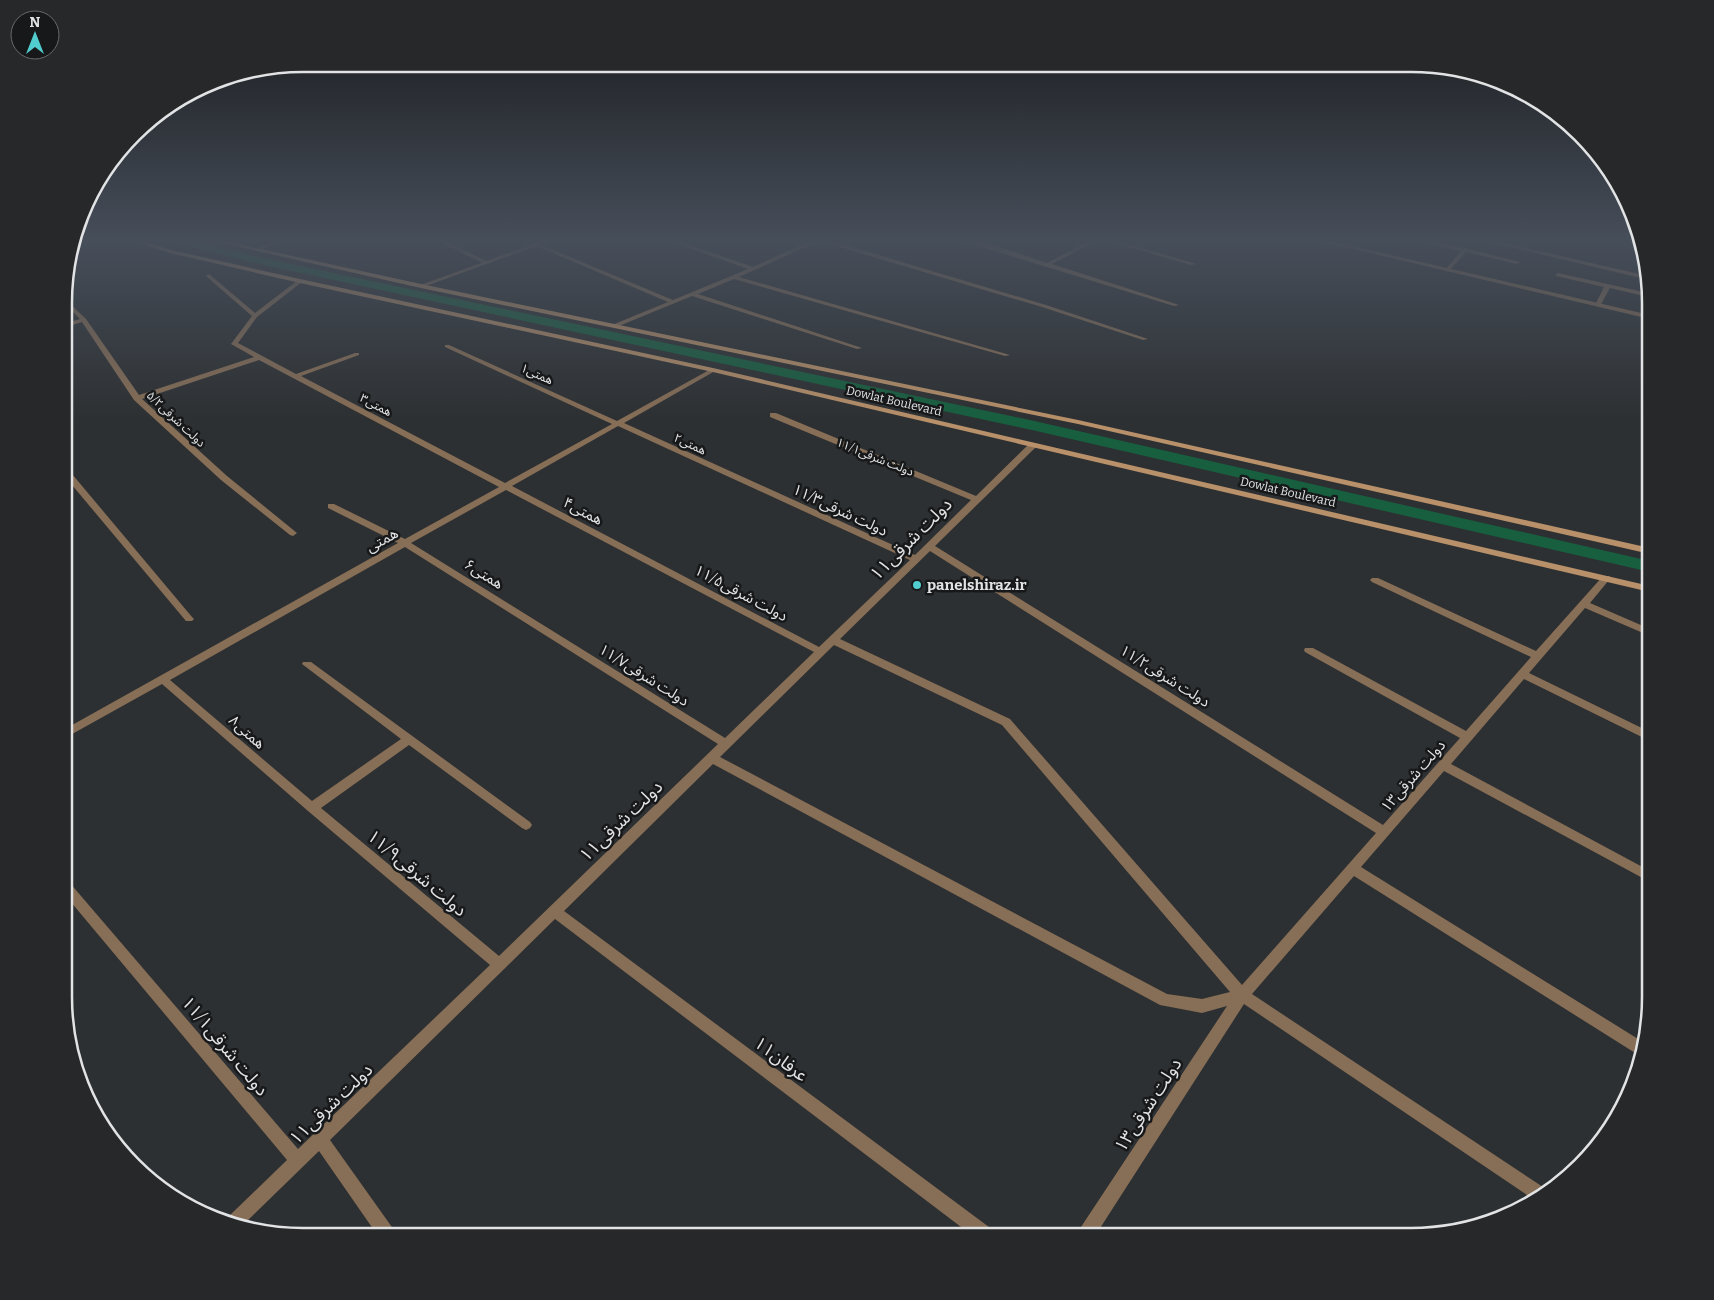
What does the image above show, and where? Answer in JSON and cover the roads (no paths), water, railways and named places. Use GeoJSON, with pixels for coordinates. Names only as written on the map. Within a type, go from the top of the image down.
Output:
{"type":"FeatureCollection","features":[{"type":"Feature","properties":{"kind":"main road","name":"Dowlat Boulevard"},"geometry":{"type":"LineString","coordinates":[[386,300],[712,370],[1642,587]]}},
{"type":"Feature","properties":{"kind":"main road","name":"Dowlat Boulevard"},"geometry":{"type":"LineString","coordinates":[[487,300],[1078,422],[1642,549]]}},
{"type":"Feature","properties":{"kind":"street"},"geometry":{"type":"LineString","coordinates":[[236,300],[255,316],[276,300]]}},
{"type":"Feature","properties":{"kind":"street"},"geometry":{"type":"LineString","coordinates":[[667,300],[673,302]]}},
{"type":"Feature","properties":{"kind":"street"},"geometry":{"type":"LineString","coordinates":[[614,326],[679,300]]}},
{"type":"Feature","properties":{"kind":"street"},"geometry":{"type":"LineString","coordinates":[[710,300],[859,348]]}},
{"type":"Feature","properties":{"kind":"street"},"geometry":{"type":"LineString","coordinates":[[813,300],[1007,355]]}},
{"type":"Feature","properties":{"kind":"street"},"geometry":{"type":"LineString","coordinates":[[1023,300],[1145,340]]}},
{"type":"Feature","properties":{"kind":"street"},"geometry":{"type":"LineString","coordinates":[[1159,300],[1176,305]]}},
{"type":"Feature","properties":{"kind":"street"},"geometry":{"type":"LineString","coordinates":[[1575,300],[1642,315]]}},
{"type":"Feature","properties":{"kind":"street"},"geometry":{"type":"LineString","coordinates":[[1598,305],[1601,300]]}},
{"type":"Feature","properties":{"kind":"street","name":"۵/۲دولت شرقی"},"geometry":{"type":"LineString","coordinates":[[72,308],[84,320],[137,398],[224,478],[292,533]]}},
{"type":"Feature","properties":{"kind":"street","name":"۳همتی"},"geometry":{"type":"LineString","coordinates":[[255,316],[234,344],[506,486]]}},
{"type":"Feature","properties":{"kind":"street"},"geometry":{"type":"LineString","coordinates":[[72,323],[84,320]]}},
{"type":"Feature","properties":{"kind":"street","name":"۱همتی"},"geometry":{"type":"LineString","coordinates":[[447,346],[618,423]]}},
{"type":"Feature","properties":{"kind":"street"},"geometry":{"type":"LineString","coordinates":[[296,376],[357,354]]}},
{"type":"Feature","properties":{"kind":"street"},"geometry":{"type":"LineString","coordinates":[[137,398],[260,357]]}},
{"type":"Feature","properties":{"kind":"street","name":"همتی"},"geometry":{"type":"LineString","coordinates":[[72,730],[712,370]]}},
{"type":"Feature","properties":{"kind":"street","name":"۱۱/۱دولت شرقی"},"geometry":{"type":"LineString","coordinates":[[773,415],[976,499]]}},
{"type":"Feature","properties":{"kind":"street","name":"۲همتی"},"geometry":{"type":"LineString","coordinates":[[618,423],[753,485]]}},
{"type":"Feature","properties":{"kind":"street","name":"۱۱دولت شرقی"},"geometry":{"type":"LineString","coordinates":[[239,1218],[1033,444]]}},
{"type":"Feature","properties":{"kind":"street"},"geometry":{"type":"LineString","coordinates":[[72,480],[189,619]]}},
{"type":"Feature","properties":{"kind":"street","name":"۱۱/۳دولت شرقی"},"geometry":{"type":"LineString","coordinates":[[753,485],[916,560]]}},
{"type":"Feature","properties":{"kind":"street","name":"۴همتی"},"geometry":{"type":"LineString","coordinates":[[506,486],[647,560]]}},
{"type":"Feature","properties":{"kind":"street","name":"۶همتی"},"geometry":{"type":"LineString","coordinates":[[331,506],[405,543],[547,632]]}},
{"type":"Feature","properties":{"kind":"street","name":"۱۱/۲دولت شرقی"},"geometry":{"type":"LineString","coordinates":[[930,546],[1384,832]]}},
{"type":"Feature","properties":{"kind":"street","name":"۱۱/۵دولت شرقی"},"geometry":{"type":"LineString","coordinates":[[647,560],[820,652]]}},
{"type":"Feature","properties":{"kind":"street","name":"۱۳دولت شرقی"},"geometry":{"type":"LineString","coordinates":[[1242,995],[1606,578]]}},
{"type":"Feature","properties":{"kind":"street"},"geometry":{"type":"LineString","coordinates":[[1375,580],[1538,656]]}},
{"type":"Feature","properties":{"kind":"street"},"geometry":{"type":"LineString","coordinates":[[1584,604],[1642,629]]}},
{"type":"Feature","properties":{"kind":"street","name":"۱۱/۷دولت شرقی"},"geometry":{"type":"LineString","coordinates":[[547,632],[726,744]]}},
{"type":"Feature","properties":{"kind":"street"},"geometry":{"type":"LineString","coordinates":[[833,640],[1006,722],[1242,995],[1536,1191]]}},
{"type":"Feature","properties":{"kind":"street"},"geometry":{"type":"LineString","coordinates":[[1309,650],[1467,736]]}},
{"type":"Feature","properties":{"kind":"street"},"geometry":{"type":"LineString","coordinates":[[307,664],[526,825]]}},
{"type":"Feature","properties":{"kind":"street"},"geometry":{"type":"LineString","coordinates":[[1522,674],[1642,733]]}},
{"type":"Feature","properties":{"kind":"street","name":"همتی۸"},"geometry":{"type":"LineString","coordinates":[[163,678],[312,808]]}},
{"type":"Feature","properties":{"kind":"street"},"geometry":{"type":"LineString","coordinates":[[312,808],[409,739]]}},
{"type":"Feature","properties":{"kind":"street"},"geometry":{"type":"LineString","coordinates":[[711,758],[1165,1000],[1202,1006],[1242,995]]}},
{"type":"Feature","properties":{"kind":"street"},"geometry":{"type":"LineString","coordinates":[[1443,765],[1642,873]]}},
{"type":"Feature","properties":{"kind":"street","name":"۱۱/۹دولت شرقی"},"geometry":{"type":"LineString","coordinates":[[312,808],[499,964]]}},
{"type":"Feature","properties":{"kind":"street"},"geometry":{"type":"LineString","coordinates":[[1352,868],[1636,1046]]}},
{"type":"Feature","properties":{"kind":"street","name":"۱۱/۱دولت شرقی"},"geometry":{"type":"LineString","coordinates":[[72,895],[298,1161]]}},
{"type":"Feature","properties":{"kind":"street","name":"۱۱عرفان"},"geometry":{"type":"LineString","coordinates":[[554,911],[975,1228]]}},
{"type":"Feature","properties":{"kind":"street","name":"دولت شرقی۱۳"},"geometry":{"type":"LineString","coordinates":[[1090,1228],[1242,995]]}},
{"type":"Feature","properties":{"kind":"street"},"geometry":{"type":"LineString","coordinates":[[320,1140],[382,1228]]}},
{"type":"Feature","properties":{"kind":"place","name":"panelshiraz.ir"},"geometry":{"type":"Point","coordinates":[917,585]}}]}
